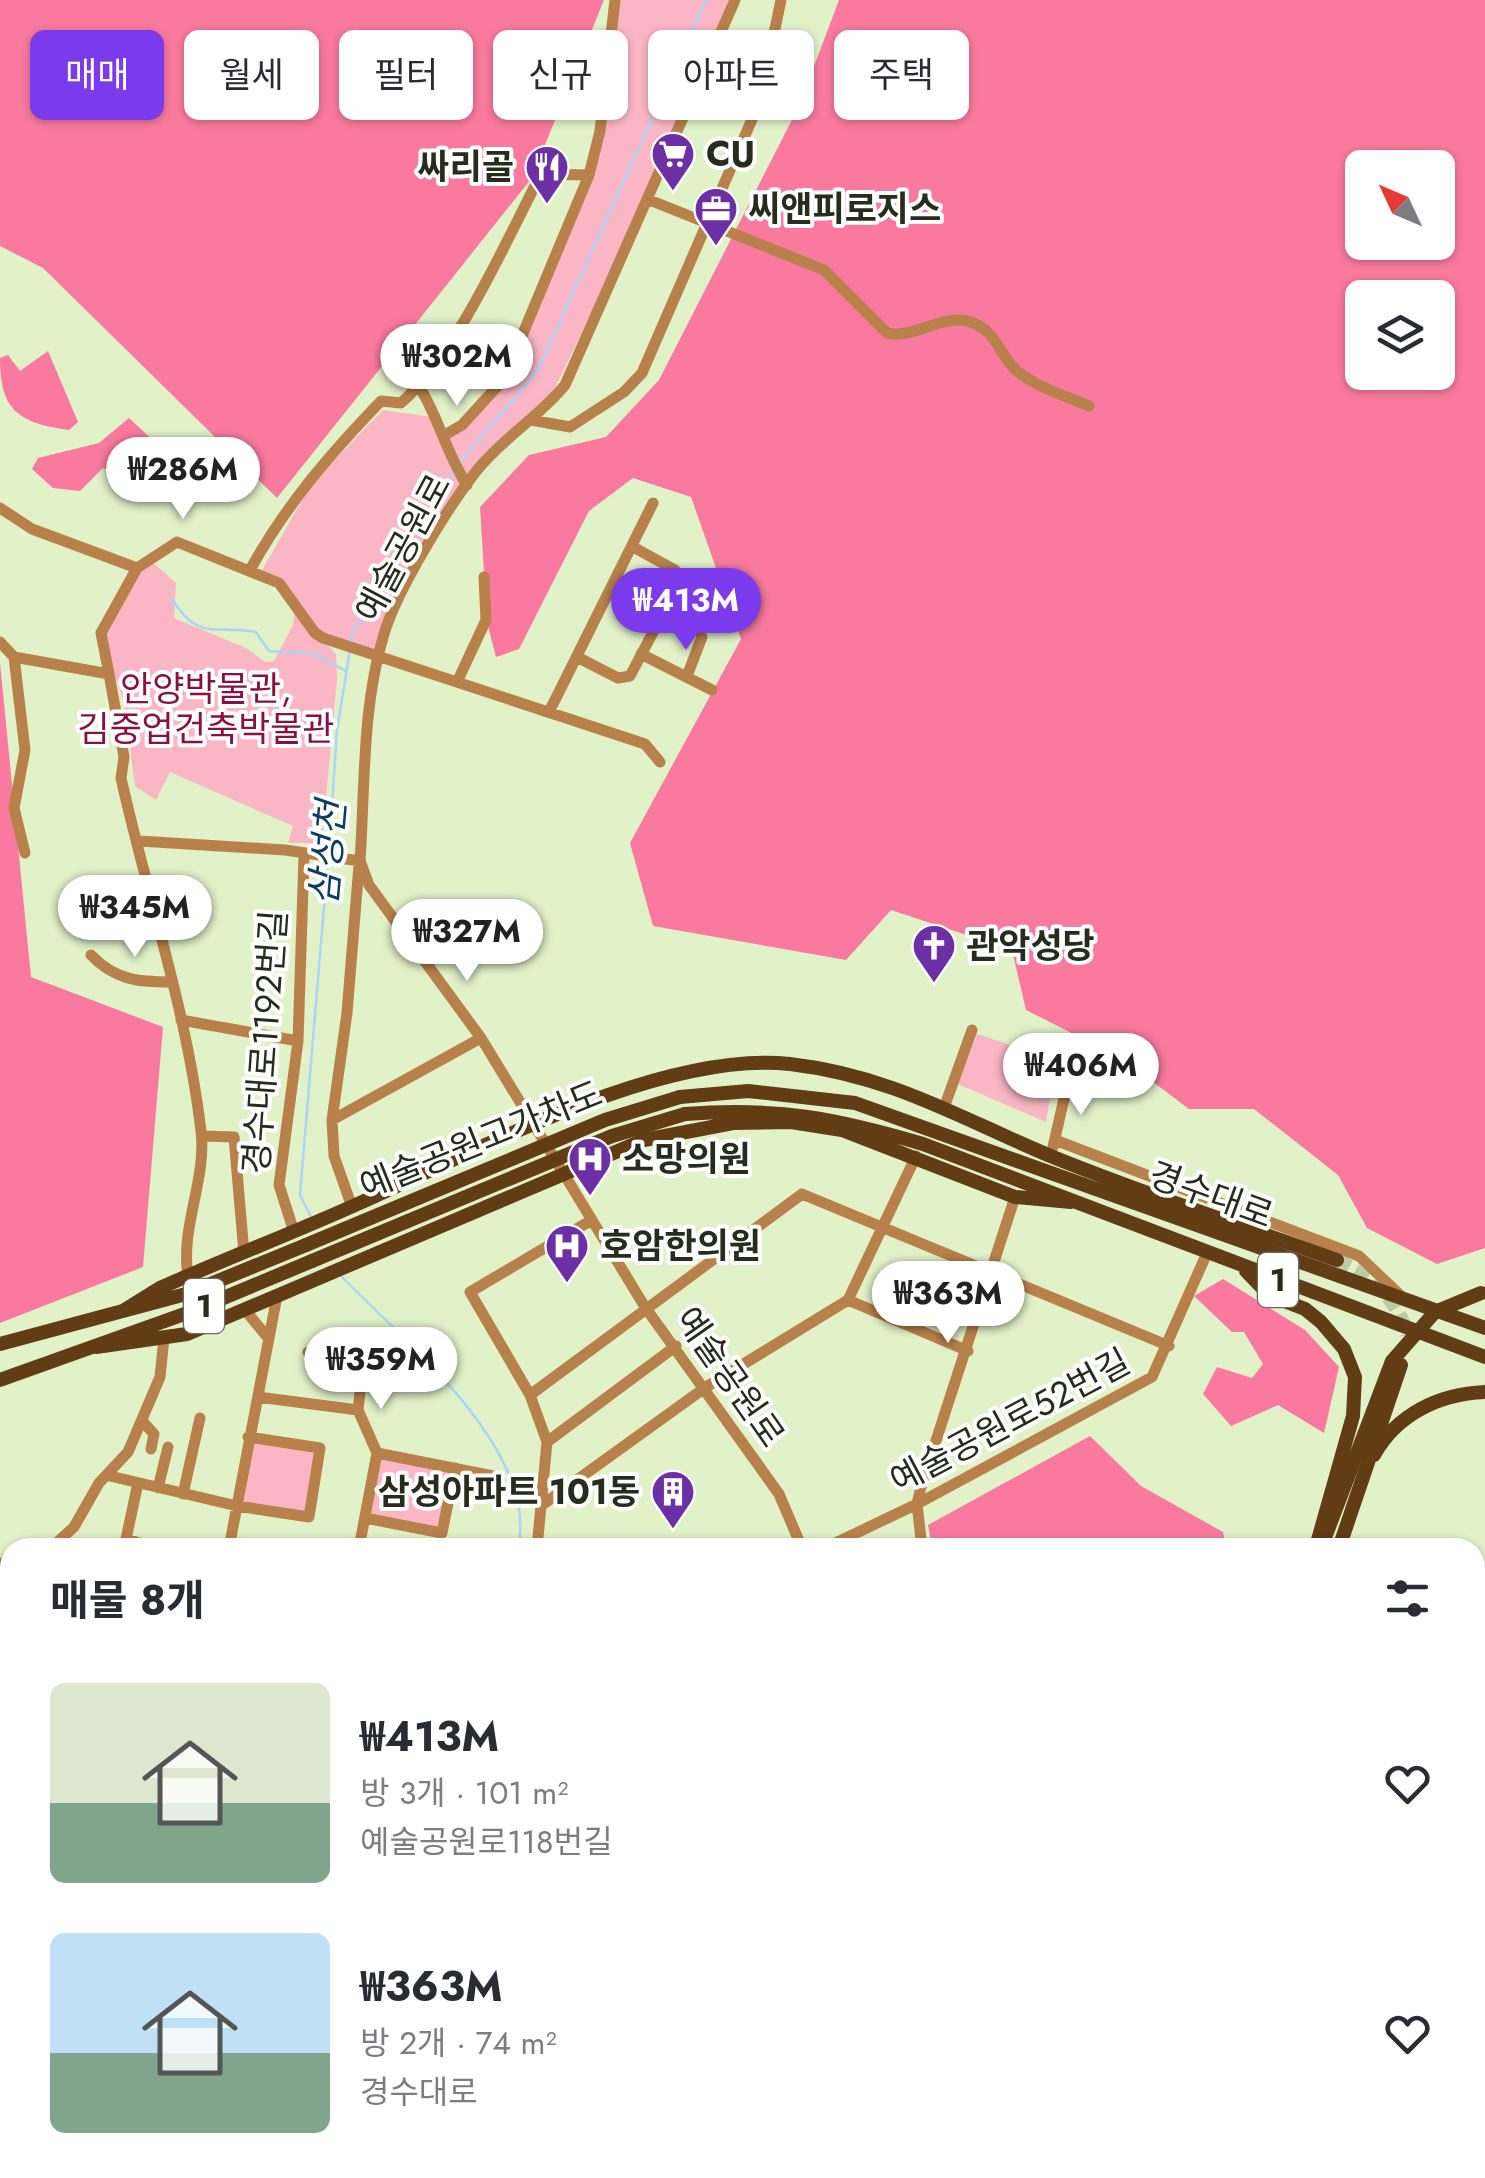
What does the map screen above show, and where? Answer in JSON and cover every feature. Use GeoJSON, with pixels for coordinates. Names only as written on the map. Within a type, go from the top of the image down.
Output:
{"type":"FeatureCollection","features":[{"type":"Feature","properties":{"kind":"main road"},"geometry":{"type":"LineString","coordinates":[[123,1311],[188,1276],[532,1126],[650,1080],[746,1063],[790,1064],[862,1078],[945,1105],[1054,1157],[1337,1260]]}},
{"type":"Feature","properties":{"kind":"main road","name":"경수대로"},"geometry":{"type":"LineString","coordinates":[[680,1098],[748,1091],[855,1103],[1083,1181],[1485,1328]]}},
{"type":"Feature","properties":{"kind":"main road","name":"예술공원고가차도"},"geometry":{"type":"LineString","coordinates":[[123,1311],[186,1294],[606,1120],[680,1098]]}},
{"type":"Feature","properties":{"kind":"main road","name":"경수대로"},"geometry":{"type":"LineString","coordinates":[[685,1114],[785,1111],[847,1121],[923,1144],[1485,1358]]}},
{"type":"Feature","properties":{"kind":"main road","name":"예술공원고가차도"},"geometry":{"type":"LineString","coordinates":[[96,1347],[612,1136],[685,1114]]}},
{"type":"Feature","properties":{"kind":"main road"},"geometry":{"type":"LineString","coordinates":[[96,1347],[188,1334],[644,1140],[754,1122],[791,1122],[842,1130],[1015,1197],[1071,1202]]}},
{"type":"Feature","properties":{"kind":"main road"},"geometry":{"type":"LineString","coordinates":[[1054,1157],[1083,1181]]}},
{"type":"Feature","properties":{"kind":"main road"},"geometry":{"type":"LineString","coordinates":[[1242,1267],[1269,1295],[1305,1309],[1339,1340],[1350,1361],[1357,1394],[1321,1538]]}},
{"type":"Feature","properties":{"kind":"main road"},"geometry":{"type":"LineString","coordinates":[[1322,1538],[1392,1361],[1435,1312],[1483,1293]]}},
{"type":"Feature","properties":{"kind":"main road","name":"1"},"geometry":{"type":"LineString","coordinates":[[0,1344],[123,1311]]}},
{"type":"Feature","properties":{"kind":"main road","name":"1"},"geometry":{"type":"LineString","coordinates":[[0,1380],[96,1347]]}},
{"type":"Feature","properties":{"kind":"main road"},"geometry":{"type":"LineString","coordinates":[[1342,1538],[1401,1364]]}},
{"type":"Feature","properties":{"kind":"main road"},"geometry":{"type":"LineString","coordinates":[[1362,1483],[1376,1450],[1406,1417],[1446,1398],[1485,1392]]}},
{"type":"Feature","properties":{"kind":"street"},"geometry":{"type":"LineString","coordinates":[[442,436],[462,425],[504,379],[590,175],[600,130],[615,0]]}},
{"type":"Feature","properties":{"kind":"street","name":"예술공원로"},"geometry":{"type":"LineString","coordinates":[[735,0],[566,385],[464,481],[375,652],[354,860],[481,1038],[647,1308],[779,1494],[798,1538]]}},
{"type":"Feature","properties":{"kind":"street"},"geometry":{"type":"LineString","coordinates":[[531,420],[570,427],[624,392],[642,373],[760,101],[781,0]]}},
{"type":"Feature","properties":{"kind":"street"},"geometry":{"type":"LineString","coordinates":[[250,570],[276,522],[296,502],[312,474],[381,401],[401,403],[419,386],[477,296],[541,174],[590,175]]}},
{"type":"Feature","properties":{"kind":"street"},"geometry":{"type":"LineString","coordinates":[[647,199],[824,270],[887,333],[899,336],[955,319],[973,323],[992,333],[1014,368],[1088,406]]}},
{"type":"Feature","properties":{"kind":"street"},"geometry":{"type":"LineString","coordinates":[[419,386],[439,418],[449,454],[464,481]]}},
{"type":"Feature","properties":{"kind":"street"},"geometry":{"type":"LineString","coordinates":[[550,710],[653,503]]}},
{"type":"Feature","properties":{"kind":"street"},"geometry":{"type":"LineString","coordinates":[[0,508],[32,529],[137,568]]}},
{"type":"Feature","properties":{"kind":"street"},"geometry":{"type":"LineString","coordinates":[[188,1276],[184,1251],[202,1136],[181,1020],[122,778],[124,757],[102,633],[137,568],[177,542],[279,583],[315,633],[645,744],[660,762]]}},
{"type":"Feature","properties":{"kind":"street"},"geometry":{"type":"LineString","coordinates":[[578,657],[618,678],[630,676],[681,579],[675,570],[633,547]]}},
{"type":"Feature","properties":{"kind":"street"},"geometry":{"type":"LineString","coordinates":[[458,680],[486,620],[484,577]]}},
{"type":"Feature","properties":{"kind":"street"},"geometry":{"type":"LineString","coordinates":[[669,602],[693,618],[702,638],[687,676]]}},
{"type":"Feature","properties":{"kind":"street"},"geometry":{"type":"LineString","coordinates":[[0,642],[14,657],[25,750],[14,808],[24,854]]}},
{"type":"Feature","properties":{"kind":"street"},"geometry":{"type":"LineString","coordinates":[[641,654],[712,690]]}},
{"type":"Feature","properties":{"kind":"street"},"geometry":{"type":"LineString","coordinates":[[14,657],[109,674]]}},
{"type":"Feature","properties":{"kind":"street"},"geometry":{"type":"LineString","coordinates":[[139,841],[354,860],[347,1013],[332,1120],[334,1156],[346,1209]]}},
{"type":"Feature","properties":{"kind":"street","name":"경수대로1192번길"},"geometry":{"type":"LineString","coordinates":[[296,1231],[279,1186],[298,1042],[304,856]]}},
{"type":"Feature","properties":{"kind":"street"},"geometry":{"type":"LineString","coordinates":[[91,955],[129,980],[171,982]]}},
{"type":"Feature","properties":{"kind":"street"},"geometry":{"type":"LineString","coordinates":[[181,1020],[298,1042]]}},
{"type":"Feature","properties":{"kind":"street"},"geometry":{"type":"LineString","coordinates":[[945,1105],[972,1030]]}},
{"type":"Feature","properties":{"kind":"street"},"geometry":{"type":"LineString","coordinates":[[332,1120],[481,1038]]}},
{"type":"Feature","properties":{"kind":"street"},"geometry":{"type":"LineString","coordinates":[[1054,1157],[1071,1068]]}},
{"type":"Feature","properties":{"kind":"street"},"geometry":{"type":"LineString","coordinates":[[202,1136],[234,1137],[244,1252]]}},
{"type":"Feature","properties":{"kind":"street"},"geometry":{"type":"LineString","coordinates":[[1056,1140],[1359,1256],[1398,1294]]}},
{"type":"Feature","properties":{"kind":"street"},"geometry":{"type":"LineString","coordinates":[[544,1503],[706,1387],[848,1300],[916,1156]]}},
{"type":"Feature","properties":{"kind":"street"},"geometry":{"type":"LineString","coordinates":[[530,1396],[802,1194],[1169,1346]]}},
{"type":"Feature","properties":{"kind":"street"},"geometry":{"type":"LineString","coordinates":[[921,1538],[917,1504],[1015,1197]]}},
{"type":"Feature","properties":{"kind":"street"},"geometry":{"type":"LineString","coordinates":[[539,1538],[547,1442],[530,1396],[470,1292],[590,1220]]}},
{"type":"Feature","properties":{"kind":"street","name":"예술공원로52번길"},"geometry":{"type":"LineString","coordinates":[[847,1538],[1152,1378],[1206,1254]]}},
{"type":"Feature","properties":{"kind":"street"},"geometry":{"type":"LineString","coordinates":[[230,1538],[277,1296]]}},
{"type":"Feature","properties":{"kind":"street"},"geometry":{"type":"LineString","coordinates":[[848,1300],[968,1352]]}},
{"type":"Feature","properties":{"kind":"street"},"geometry":{"type":"LineString","coordinates":[[245,1310],[268,1339]]}},
{"type":"Feature","properties":{"kind":"street"},"geometry":{"type":"LineString","coordinates":[[62,1538],[74,1527],[98,1483],[110,1476],[143,1422],[160,1377],[164,1338]]}},
{"type":"Feature","properties":{"kind":"street"},"geometry":{"type":"LineString","coordinates":[[547,1442],[676,1346]]}},
{"type":"Feature","properties":{"kind":"street"},"geometry":{"type":"LineString","coordinates":[[308,1352],[364,1358],[358,1410],[378,1453],[361,1538]]}},
{"type":"Feature","properties":{"kind":"street"},"geometry":{"type":"LineString","coordinates":[[258,1397],[358,1410]]}},
{"type":"Feature","properties":{"kind":"street"},"geometry":{"type":"LineString","coordinates":[[183,1494],[200,1418]]}},
{"type":"Feature","properties":{"kind":"street"},"geometry":{"type":"LineString","coordinates":[[143,1422],[154,1434],[151,1449]]}},
{"type":"Feature","properties":{"kind":"street"},"geometry":{"type":"LineString","coordinates":[[110,1476],[238,1506],[309,1517],[320,1448],[248,1437]]}},
{"type":"Feature","properties":{"kind":"street"},"geometry":{"type":"LineString","coordinates":[[158,1488],[168,1447]]}},
{"type":"Feature","properties":{"kind":"street"},"geometry":{"type":"LineString","coordinates":[[378,1453],[493,1476]]}},
{"type":"Feature","properties":{"kind":"street"},"geometry":{"type":"LineString","coordinates":[[365,1518],[442,1533],[455,1468]]}},
{"type":"Feature","properties":{"kind":"street"},"geometry":{"type":"LineString","coordinates":[[126,1538],[138,1483]]}},
{"type":"Feature","properties":{"kind":"green space"},"geometry":{"type":"Polygon","coordinates":[[[614,0],[731,0],[718,30],[648,30],[648,120],[679,120],[546,407],[498,443],[421,559],[379,653],[323,637],[261,572],[312,483],[383,410],[438,418],[442,434],[461,424],[503,378],[589,174],[597,120],[628,120],[628,30],[610,30],[614,0]]]}},
{"type":"Feature","properties":{"kind":"green space","name":"안양박물관, 김중업건축박물관"},"geometry":{"type":"Polygon","coordinates":[[[150,560],[176,583],[174,618],[246,648],[265,662],[274,661],[293,625],[295,609],[336,654],[323,830],[313,843],[288,843],[293,826],[170,772],[156,800],[135,786],[125,712],[107,651],[106,633],[123,594],[150,560]]]}},
{"type":"Feature","properties":{"kind":"green space"},"geometry":{"type":"Polygon","coordinates":[[[977,1034],[1056,1060],[1046,1122],[958,1084],[977,1034]]]}},
{"type":"Feature","properties":{"kind":"green space"},"geometry":{"type":"Polygon","coordinates":[[[248,1437],[320,1448],[309,1517],[237,1506],[248,1437]]]}},
{"type":"Feature","properties":{"kind":"green space"},"geometry":{"type":"Polygon","coordinates":[[[377,1453],[455,1468],[442,1533],[365,1518],[377,1453]]]}},
{"type":"Feature","properties":{"kind":"shaded area"},"geometry":{"type":"Polygon","coordinates":[[[0,0],[604,0],[592,30],[493,30],[493,120],[555,120],[531,179],[277,498],[43,268],[0,246],[0,0]]]}},
{"type":"Feature","properties":{"kind":"shaded area"},"geometry":{"type":"Polygon","coordinates":[[[839,0],[1485,0],[1485,1248],[1437,1264],[1367,1228],[1338,1175],[1254,1109],[1189,1109],[1121,1058],[1026,1010],[1012,950],[891,910],[846,960],[653,926],[630,843],[741,639],[691,497],[633,478],[589,511],[519,649],[496,657],[487,622],[480,507],[529,455],[606,437],[659,380],[792,120],[814,120],[814,66],[839,0]]]}},
{"type":"Feature","properties":{"kind":"shaded area"},"geometry":{"type":"Polygon","coordinates":[[[48,351],[78,422],[69,430],[25,418],[8,402],[4,390],[0,358],[8,355],[20,371],[48,351]]]}},
{"type":"Feature","properties":{"kind":"shaded area"},"geometry":{"type":"Polygon","coordinates":[[[129,418],[157,444],[128,479],[103,468],[80,491],[53,488],[32,469],[38,458],[99,443],[129,418]]]}},
{"type":"Feature","properties":{"kind":"shaded area"},"geometry":{"type":"Polygon","coordinates":[[[0,663],[31,977],[163,1027],[143,1267],[0,1323],[0,663]]]}},
{"type":"Feature","properties":{"kind":"shaded area"},"geometry":{"type":"Polygon","coordinates":[[[1223,1279],[1305,1330],[1339,1367],[1324,1433],[1278,1405],[1231,1426],[1203,1394],[1217,1367],[1252,1378],[1263,1364],[1244,1332],[1232,1332],[1194,1296],[1223,1279]]]}},
{"type":"Feature","properties":{"kind":"shaded area"},"geometry":{"type":"Polygon","coordinates":[[[1090,1436],[1141,1486],[1223,1532],[1224,1538],[930,1538],[928,1525],[1090,1436]]]}},
{"type":"Feature","properties":{"kind":"waterway","name":"삼성천"},"geometry":{"type":"LineString","coordinates":[[459,463],[537,372],[706,0]]}},
{"type":"Feature","properties":{"kind":"waterway","name":"삼성천"},"geometry":{"type":"LineString","coordinates":[[351,642],[352,633],[455,470]]}},
{"type":"Feature","properties":{"kind":"waterway"},"geometry":{"type":"LineString","coordinates":[[172,599],[200,627],[256,632],[269,651],[315,654],[346,671]]}},
{"type":"Feature","properties":{"kind":"waterway","name":"삼성천"},"geometry":{"type":"LineString","coordinates":[[329,851],[337,730],[350,650]]}},
{"type":"Feature","properties":{"kind":"waterway","name":"삼성천"},"geometry":{"type":"LineString","coordinates":[[311,1217],[300,1195],[328,859]]}},
{"type":"Feature","properties":{"kind":"waterway","name":"삼성천"},"geometry":{"type":"LineString","coordinates":[[342,1277],[431,1365],[488,1436],[508,1473],[519,1511],[518,1538]]}},
{"type":"Feature","properties":{"kind":"tunnel"},"geometry":{"type":"LineString","coordinates":[[1337,1260],[1381,1290],[1397,1310],[1407,1335]]}},
{"type":"Feature","properties":{"kind":"place","name":"CU"},"geometry":{"type":"Point","coordinates":[673,192]}},
{"type":"Feature","properties":{"kind":"place","name":"싸리골"},"geometry":{"type":"Point","coordinates":[547,205]}},
{"type":"Feature","properties":{"kind":"place","name":"씨앤피로지스"},"geometry":{"type":"Point","coordinates":[716,247]}},
{"type":"Feature","properties":{"kind":"place","name":"관악성당"},"geometry":{"type":"Point","coordinates":[934,984]}},
{"type":"Feature","properties":{"kind":"place","name":"소망의원"},"geometry":{"type":"Point","coordinates":[590,1197]}},
{"type":"Feature","properties":{"kind":"place","name":"호암한의원"},"geometry":{"type":"Point","coordinates":[567,1284]}},
{"type":"Feature","properties":{"kind":"place","name":"삼성아파트 101동"},"geometry":{"type":"Point","coordinates":[673,1530]}}]}
